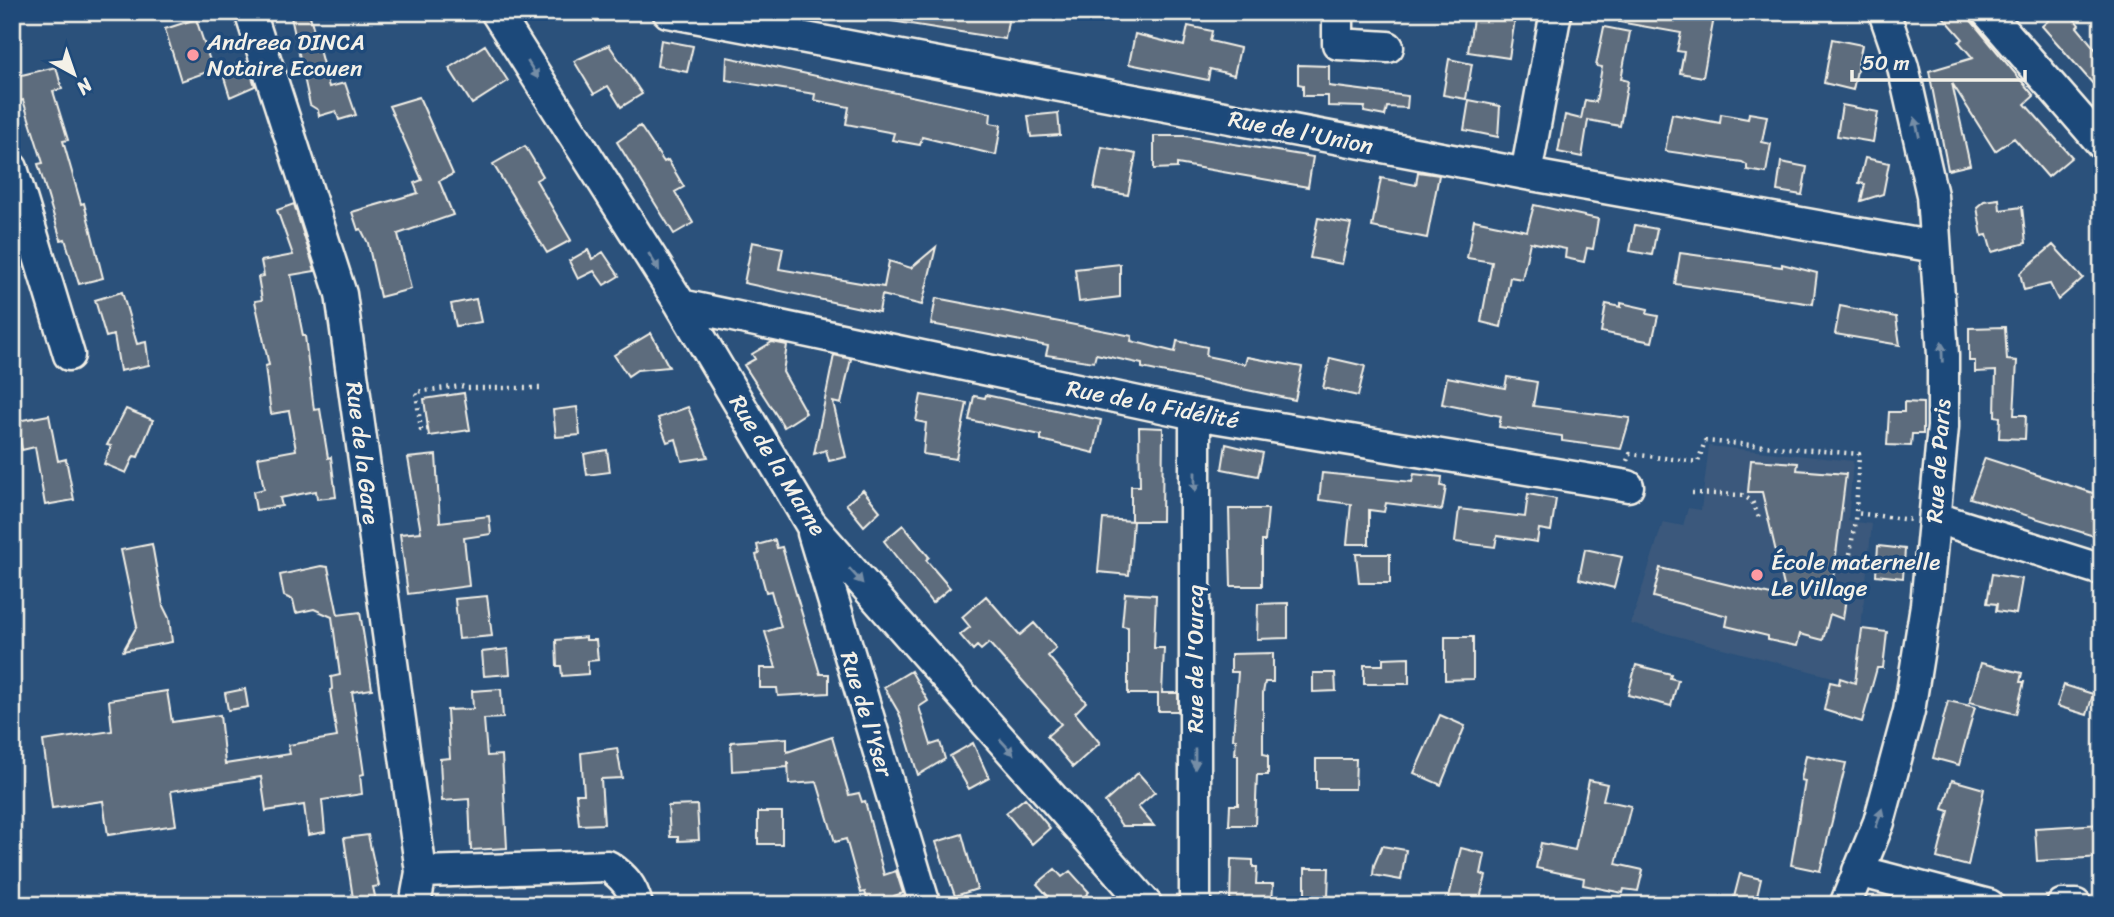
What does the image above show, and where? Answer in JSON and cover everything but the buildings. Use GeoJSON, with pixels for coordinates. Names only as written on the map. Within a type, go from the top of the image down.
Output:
{"type":"FeatureCollection","features":[{"type":"Feature","properties":{"kind":"street","name":"Rue de la Gare"},"geometry":{"type":"LineString","coordinates":[[250,12],[341,294],[421,872],[415,905]]}},
{"type":"Feature","properties":{"kind":"street","name":"Rue de la Marne"},"geometry":{"type":"LineString","coordinates":[[496,12],[681,304],[810,523],[1147,905]]}},
{"type":"Feature","properties":{"kind":"street","name":"Rue de l'Union"},"geometry":{"type":"LineString","coordinates":[[668,12],[1526,174],[1935,247]]}},
{"type":"Feature","properties":{"kind":"street"},"geometry":{"type":"LineString","coordinates":[[1338,12],[1338,44],[1388,47]]}},
{"type":"Feature","properties":{"kind":"street"},"geometry":{"type":"LineString","coordinates":[[1526,174],[1556,12]]}},
{"type":"Feature","properties":{"kind":"street","name":"Rue de Paris"},"geometry":{"type":"LineString","coordinates":[[1845,905],[1879,822],[1909,711],[1936,521],[1943,427],[1942,355],[1932,195],[1903,68],[1884,12]]}},
{"type":"Feature","properties":{"kind":"street"},"geometry":{"type":"LineString","coordinates":[[1987,12],[2102,144]]}},
{"type":"Feature","properties":{"kind":"street"},"geometry":{"type":"LineString","coordinates":[[12,168],[69,355]]}},
{"type":"Feature","properties":{"kind":"street","name":"Rue de la Fidélité"},"geometry":{"type":"LineString","coordinates":[[681,304],[1195,414],[1621,485]]}},
{"type":"Feature","properties":{"kind":"street","name":"Rue de l'Ourcq"},"geometry":{"type":"LineString","coordinates":[[1195,414],[1195,905]]}},
{"type":"Feature","properties":{"kind":"street"},"geometry":{"type":"LineString","coordinates":[[1936,521],[1949,522],[2102,570]]}},
{"type":"Feature","properties":{"kind":"street","name":"Rue de l'Yser"},"geometry":{"type":"LineString","coordinates":[[810,523],[925,905]]}},
{"type":"Feature","properties":{"kind":"street"},"geometry":{"type":"LineString","coordinates":[[437,905],[421,872],[608,866],[623,877],[633,890],[637,905]]}},
{"type":"Feature","properties":{"kind":"street"},"geometry":{"type":"LineString","coordinates":[[1858,871],[1989,905]]}},
{"type":"Feature","properties":{"kind":"street"},"geometry":{"type":"LineString","coordinates":[[2062,905],[2076,905]]}},
{"type":"Feature","properties":{"kind":"path"},"geometry":{"type":"LineString","coordinates":[[428,429],[421,430],[416,392],[461,386],[540,388]]}},
{"type":"Feature","properties":{"kind":"path"},"geometry":{"type":"LineString","coordinates":[[1621,485],[1630,454],[1698,462],[1705,441],[1858,454],[1856,513],[1848,568]]}},
{"type":"Feature","properties":{"kind":"path"},"geometry":{"type":"LineString","coordinates":[[1692,492],[1742,495],[1752,500],[1760,520]]}},
{"type":"Feature","properties":{"kind":"path"},"geometry":{"type":"LineString","coordinates":[[1856,513],[1936,521]]}},
{"type":"Feature","properties":{"kind":"path"},"geometry":{"type":"LineString","coordinates":[[12,744],[16,761],[12,767]]}},
{"type":"Feature","properties":{"kind":"shaded area","name":"École maternelle Le Village"},"geometry":{"type":"Polygon","coordinates":[[[1709,446],[1853,461],[1848,521],[1872,524],[1855,683],[1631,624],[1663,522],[1683,526],[1688,508],[1701,510],[1709,446]]]}},
{"type":"Feature","properties":{"kind":"place","name":"Andreea DINCA Notaire Ecouen"},"geometry":{"type":"Point","coordinates":[193,55]}},
{"type":"Feature","properties":{"kind":"place","name":"École maternelle Le Village"},"geometry":{"type":"Point","coordinates":[1757,575]}}]}
